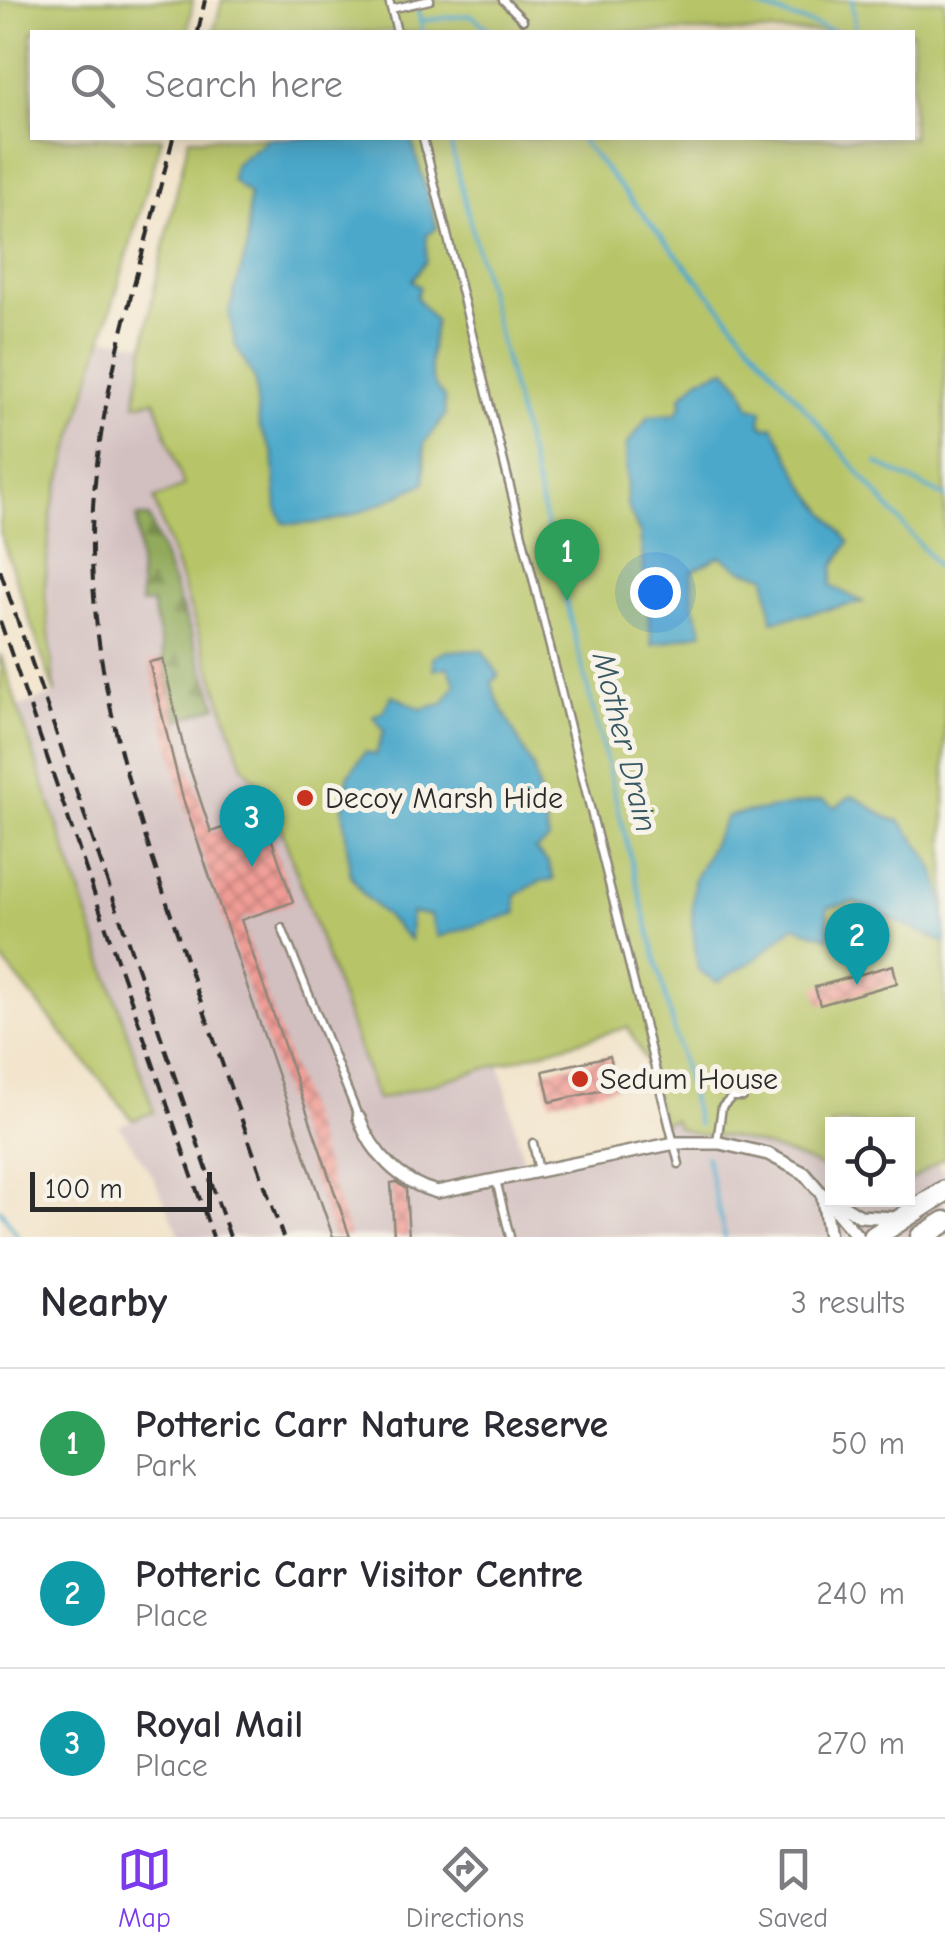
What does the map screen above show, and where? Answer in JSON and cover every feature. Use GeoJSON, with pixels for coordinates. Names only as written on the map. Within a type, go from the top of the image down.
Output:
{"type":"FeatureCollection","features":[{"type":"Feature","properties":{"kind":"highway"},"geometry":{"type":"LineString","coordinates":[[874,1237],[945,1190]]}},
{"type":"Feature","properties":{"kind":"highway"},"geometry":{"type":"LineString","coordinates":[[921,1237],[945,1222]]}},
{"type":"Feature","properties":{"kind":"street"},"geometry":{"type":"LineString","coordinates":[[358,1118],[370,1145],[384,1162],[425,1189],[437,1192],[675,1143],[717,1144],[768,1154],[804,1173],[858,1237]]}},
{"type":"Feature","properties":{"kind":"street"},"geometry":{"type":"LineString","coordinates":[[819,1190],[825,1194]]}},
{"type":"Feature","properties":{"kind":"street"},"geometry":{"type":"LineString","coordinates":[[819,1190],[827,1209],[829,1237]]}},
{"type":"Feature","properties":{"kind":"street"},"geometry":{"type":"LineString","coordinates":[[849,1207],[874,1220],[910,1215]]}},
{"type":"Feature","properties":{"kind":"lane"},"geometry":{"type":"LineString","coordinates":[[396,30],[390,5],[430,0]]}},
{"type":"Feature","properties":{"kind":"lane"},"geometry":{"type":"LineString","coordinates":[[503,0],[523,20]]}},
{"type":"Feature","properties":{"kind":"lane"},"geometry":{"type":"LineString","coordinates":[[424,140],[679,1164]]}},
{"type":"Feature","properties":{"kind":"lane"},"geometry":{"type":"LineString","coordinates":[[282,928],[358,1118]]}},
{"type":"Feature","properties":{"kind":"lane"},"geometry":{"type":"LineString","coordinates":[[717,1144],[722,1108],[732,1097],[743,1098]]}},
{"type":"Feature","properties":{"kind":"lane"},"geometry":{"type":"LineString","coordinates":[[533,1143],[539,1172]]}},
{"type":"Feature","properties":{"kind":"lane"},"geometry":{"type":"LineString","coordinates":[[496,1180],[510,1237]]}},
{"type":"Feature","properties":{"kind":"shaded area"},"geometry":{"type":"Polygon","coordinates":[[[105,338],[145,344],[136,403],[155,399],[184,487],[155,500],[243,766],[270,796],[377,1100],[500,1066],[525,1167],[657,1134],[662,1123],[674,1120],[691,1135],[729,1137],[783,1151],[825,1168],[825,1207],[915,1207],[915,1177],[934,1164],[945,1173],[945,1237],[181,1237],[151,1173],[119,1126],[154,1111],[17,707],[55,694],[45,552],[51,512],[105,338]]]}},
{"type":"Feature","properties":{"kind":"green space"},"geometry":{"type":"Polygon","coordinates":[[[0,0],[193,0],[188,30],[30,30],[30,140],[161,140],[51,512],[45,588],[55,694],[0,533],[0,0]]]}},
{"type":"Feature","properties":{"kind":"green space"},"geometry":{"type":"Polygon","coordinates":[[[222,0],[945,0],[945,1157],[915,1177],[915,1117],[825,1117],[825,1168],[758,1144],[690,1132],[677,1127],[674,1120],[662,1123],[647,1064],[628,1027],[377,1100],[270,797],[243,766],[154,499],[184,486],[155,400],[135,404],[152,299],[189,140],[915,140],[915,30],[214,30],[222,0]]]}},
{"type":"Feature","properties":{"kind":"green space"},"geometry":{"type":"Polygon","coordinates":[[[137,517],[149,517],[217,706],[177,721],[152,603],[141,604],[137,517]]]}},
{"type":"Feature","properties":{"kind":"green space"},"geometry":{"type":"Polygon","coordinates":[[[0,654],[154,1112],[133,1120],[0,957],[0,654]]]}},
{"type":"Feature","properties":{"kind":"water"},"geometry":{"type":"Polygon","coordinates":[[[266,140],[412,140],[437,228],[427,234],[426,261],[412,280],[420,287],[416,297],[435,321],[431,371],[444,397],[445,416],[424,443],[425,483],[339,519],[284,523],[277,508],[273,453],[259,427],[255,380],[235,344],[229,311],[247,249],[249,194],[232,180],[234,165],[266,140]]]}},
{"type":"Feature","properties":{"kind":"water"},"geometry":{"type":"Polygon","coordinates":[[[726,369],[742,387],[750,407],[762,410],[760,423],[766,428],[773,426],[805,486],[849,542],[834,566],[831,586],[863,602],[772,621],[766,576],[742,570],[720,556],[691,572],[693,603],[703,632],[652,645],[640,534],[627,505],[626,446],[649,416],[676,414],[682,405],[681,396],[700,378],[726,369]]]}},
{"type":"Feature","properties":{"kind":"water"},"geometry":{"type":"Polygon","coordinates":[[[482,650],[499,675],[492,682],[495,695],[534,770],[549,840],[535,850],[548,862],[554,880],[541,881],[515,895],[517,913],[438,937],[430,915],[411,913],[410,940],[362,893],[350,873],[343,808],[348,776],[365,752],[376,755],[384,730],[373,716],[383,711],[392,695],[421,709],[443,704],[456,684],[448,667],[434,670],[433,657],[447,651],[482,650]]]}},
{"type":"Feature","properties":{"kind":"water"},"geometry":{"type":"Polygon","coordinates":[[[851,796],[900,821],[923,850],[941,890],[945,943],[854,902],[827,908],[830,938],[794,926],[756,959],[717,982],[698,970],[692,921],[694,880],[727,816],[822,800],[836,807],[851,796]]]}},
{"type":"Feature","properties":{"kind":"building"},"geometry":{"type":"Polygon","coordinates":[[[163,659],[185,754],[211,832],[263,814],[293,902],[241,920],[350,1237],[333,1237],[183,799],[149,662],[163,659]]]}},
{"type":"Feature","properties":{"kind":"building"},"geometry":{"type":"Polygon","coordinates":[[[893,965],[897,983],[820,1005],[815,987],[893,965]]]}},
{"type":"Feature","properties":{"kind":"building","name":"Sedum House"},"geometry":{"type":"Polygon","coordinates":[[[610,1056],[617,1087],[550,1102],[543,1071],[610,1056]]]}},
{"type":"Feature","properties":{"kind":"building"},"geometry":{"type":"Polygon","coordinates":[[[391,1183],[406,1189],[409,1237],[394,1237],[391,1183]]]}},
{"type":"Feature","properties":{"kind":"waterway","name":"Mother Drain"},"geometry":{"type":"LineString","coordinates":[[415,0],[422,30]]}},
{"type":"Feature","properties":{"kind":"waterway"},"geometry":{"type":"LineString","coordinates":[[738,0],[830,30]]}},
{"type":"Feature","properties":{"kind":"waterway"},"geometry":{"type":"LineString","coordinates":[[852,0],[856,30]]}},
{"type":"Feature","properties":{"kind":"waterway"},"geometry":{"type":"LineString","coordinates":[[420,21],[471,15],[490,30]]}},
{"type":"Feature","properties":{"kind":"waterway","name":"Mother Drain"},"geometry":{"type":"LineString","coordinates":[[450,140],[698,1125]]}},
{"type":"Feature","properties":{"kind":"waterway"},"geometry":{"type":"LineString","coordinates":[[581,140],[945,575]]}},
{"type":"Feature","properties":{"kind":"waterway"},"geometry":{"type":"LineString","coordinates":[[877,463],[945,497]]}},
{"type":"Feature","properties":{"kind":"waterway","name":"Mother Drain"},"geometry":{"type":"LineString","coordinates":[[706,1156],[725,1237]]}},
{"type":"Feature","properties":{"kind":"waterway"},"geometry":{"type":"LineString","coordinates":[[0,1209],[17,1235]]}},
{"type":"Feature","properties":{"kind":"railway"},"geometry":{"type":"LineString","coordinates":[[198,30],[205,0]]}},
{"type":"Feature","properties":{"kind":"railway"},"geometry":{"type":"LineString","coordinates":[[172,140],[106,403],[94,493],[95,611],[114,726],[129,782],[283,1237]]}},
{"type":"Feature","properties":{"kind":"railway"},"geometry":{"type":"LineString","coordinates":[[0,570],[230,1237]]}},
{"type":"Feature","properties":{"kind":"railway"},"geometry":{"type":"LineString","coordinates":[[0,621],[213,1237]]}},
{"type":"Feature","properties":{"kind":"place","name":"Potteric Carr Nature Reserve"},"geometry":{"type":"Point","coordinates":[567,601]}},
{"type":"Feature","properties":{"kind":"place","name":"Decoy Marsh Hide"},"geometry":{"type":"Point","coordinates":[305,798]}},
{"type":"Feature","properties":{"kind":"place","name":"Royal Mail"},"geometry":{"type":"Point","coordinates":[252,867]}},
{"type":"Feature","properties":{"kind":"place","name":"Potteric Carr Visitor Centre"},"geometry":{"type":"Point","coordinates":[857,985]}},
{"type":"Feature","properties":{"kind":"place","name":"Sedum House"},"geometry":{"type":"Point","coordinates":[580,1079]}}]}
